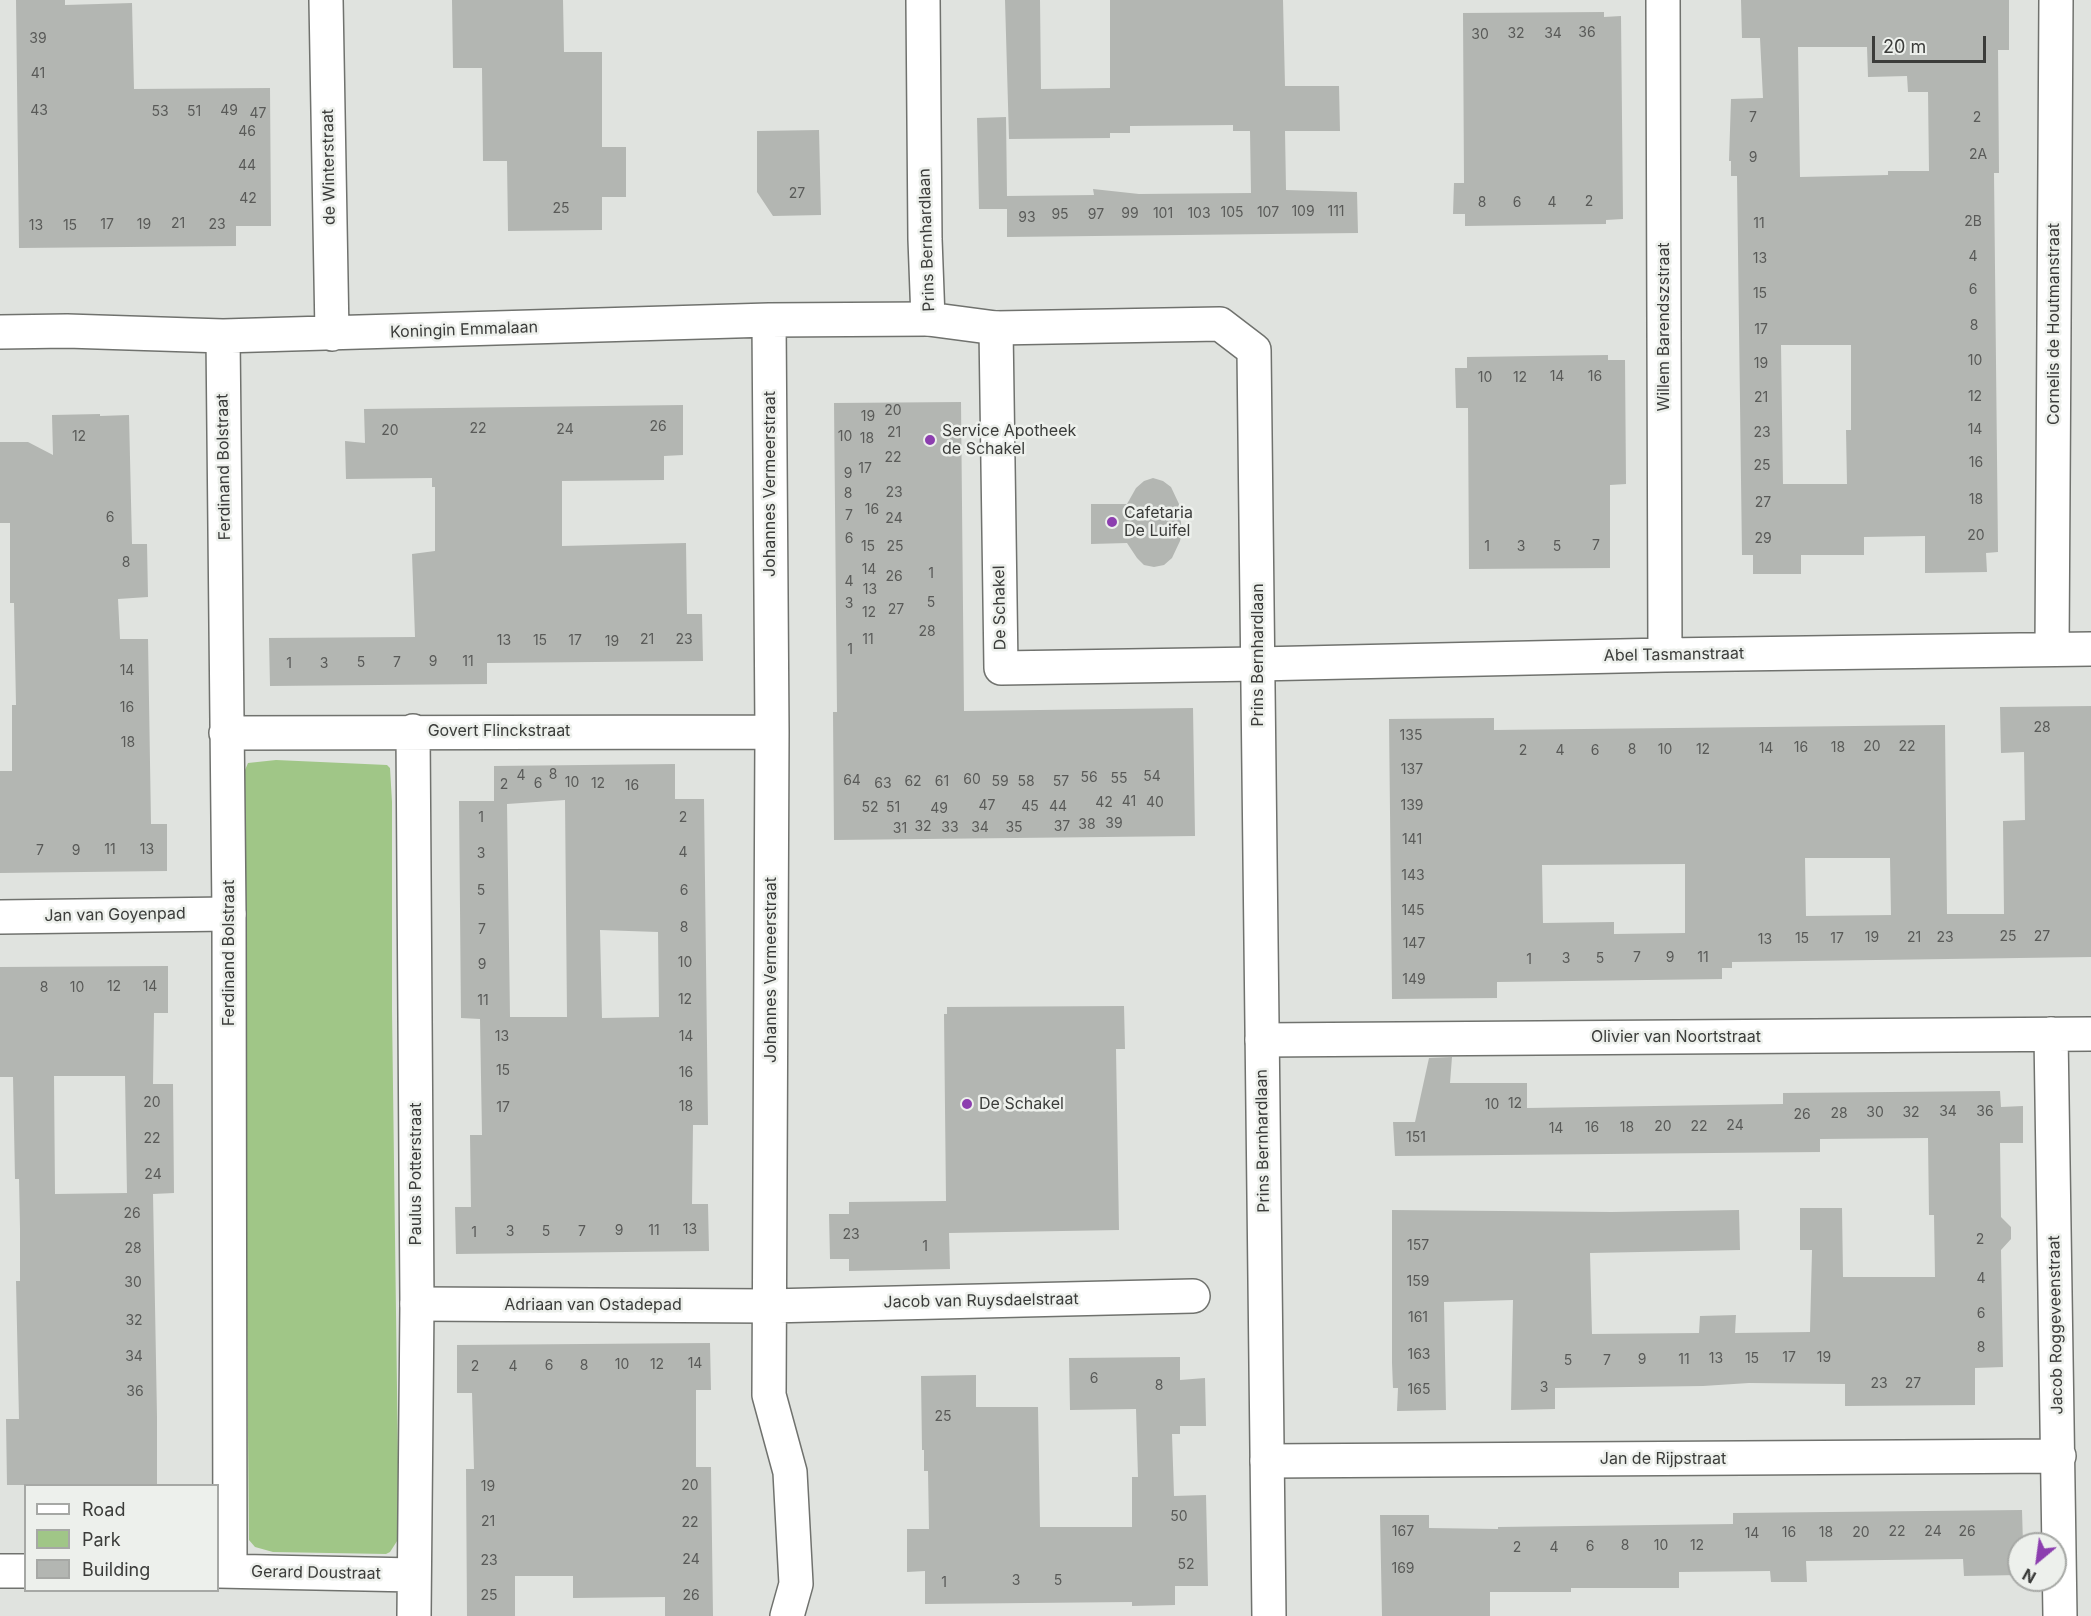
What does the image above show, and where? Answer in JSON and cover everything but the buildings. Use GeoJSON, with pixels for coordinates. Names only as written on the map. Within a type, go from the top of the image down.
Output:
{"type":"FeatureCollection","features":[{"type":"Feature","properties":{"kind":"street","name":"de Winterstraat"},"geometry":{"type":"LineString","coordinates":[[326,0],[332,334]]}},
{"type":"Feature","properties":{"kind":"street","name":"Prins Bernhardlaan"},"geometry":{"type":"LineString","coordinates":[[923,0],[928,319],[996,328],[1220,324],[1254,350],[1269,1616]]}},
{"type":"Feature","properties":{"kind":"street","name":"Willem Barendszstraat"},"geometry":{"type":"LineString","coordinates":[[1663,0],[1665,655]]}},
{"type":"Feature","properties":{"kind":"street","name":"Cornelis de Houtmanstraat"},"geometry":{"type":"LineString","coordinates":[[2052,649],[2056,0]]}},
{"type":"Feature","properties":{"kind":"street","name":"Koningin Emmalaan"},"geometry":{"type":"LineString","coordinates":[[0,332],[67,331],[223,336],[769,320],[928,319]]}},
{"type":"Feature","properties":{"kind":"street","name":"Johannes Vermeerstraat"},"geometry":{"type":"LineString","coordinates":[[769,320],[772,732],[769,1395],[790,1472],[796,1584],[787,1616]]}},
{"type":"Feature","properties":{"kind":"street","name":"De Schakel"},"geometry":{"type":"LineString","coordinates":[[996,328],[1001,668],[1257,664]]}},
{"type":"Feature","properties":{"kind":"street","name":"Ferdinand Bolstraat"},"geometry":{"type":"LineString","coordinates":[[223,336],[229,914],[224,1571]]}},
{"type":"Feature","properties":{"kind":"street","name":"Abel Tasmanstraat"},"geometry":{"type":"LineString","coordinates":[[1257,664],[1665,655],[2091,650]]}},
{"type":"Feature","properties":{"kind":"street","name":"Paulus Potterstraat"},"geometry":{"type":"LineString","coordinates":[[413,731],[417,1304],[414,1616]]}},
{"type":"Feature","properties":{"kind":"street","name":"Govert Flinckstraat"},"geometry":{"type":"LineString","coordinates":[[226,733],[772,732]]}},
{"type":"Feature","properties":{"kind":"street","name":"Jan van Goyenpad"},"geometry":{"type":"LineString","coordinates":[[0,917],[229,914]]}},
{"type":"Feature","properties":{"kind":"street","name":"Jacob Roggeveenstraat"},"geometry":{"type":"LineString","coordinates":[[2051,1034],[2060,1616]]}},
{"type":"Feature","properties":{"kind":"street","name":"Olivier van Noortstraat"},"geometry":{"type":"LineString","coordinates":[[1262,1040],[2091,1034]]}},
{"type":"Feature","properties":{"kind":"street","name":"Jacob van Ruysdaelstraat"},"geometry":{"type":"LineString","coordinates":[[769,1306],[1193,1296]]}},
{"type":"Feature","properties":{"kind":"street","name":"Adriaan van Ostadepad"},"geometry":{"type":"LineString","coordinates":[[417,1304],[769,1306]]}},
{"type":"Feature","properties":{"kind":"street","name":"Jan de Rijpstraat"},"geometry":{"type":"LineString","coordinates":[[1267,1461],[2059,1456]]}},
{"type":"Feature","properties":{"kind":"street"},"geometry":{"type":"LineString","coordinates":[[0,1571],[24,1571]]}},
{"type":"Feature","properties":{"kind":"street","name":"Gerard Doustraat"},"geometry":{"type":"LineString","coordinates":[[224,1571],[414,1575]]}},
{"type":"Feature","properties":{"kind":"green space"},"geometry":{"type":"Polygon","coordinates":[[[276,760],[387,765],[390,768],[399,1538],[390,1552],[386,1554],[273,1552],[255,1547],[249,1540],[242,777],[248,763],[276,760]]]}},
{"type":"Feature","properties":{"kind":"place","name":"Service Apotheek de Schakel"},"geometry":{"type":"Point","coordinates":[930,440]}},
{"type":"Feature","properties":{"kind":"place","name":"Cafetaria De Luifel"},"geometry":{"type":"Point","coordinates":[1112,522]}},
{"type":"Feature","properties":{"kind":"place","name":"De Schakel"},"geometry":{"type":"Point","coordinates":[967,1104]}}]}
